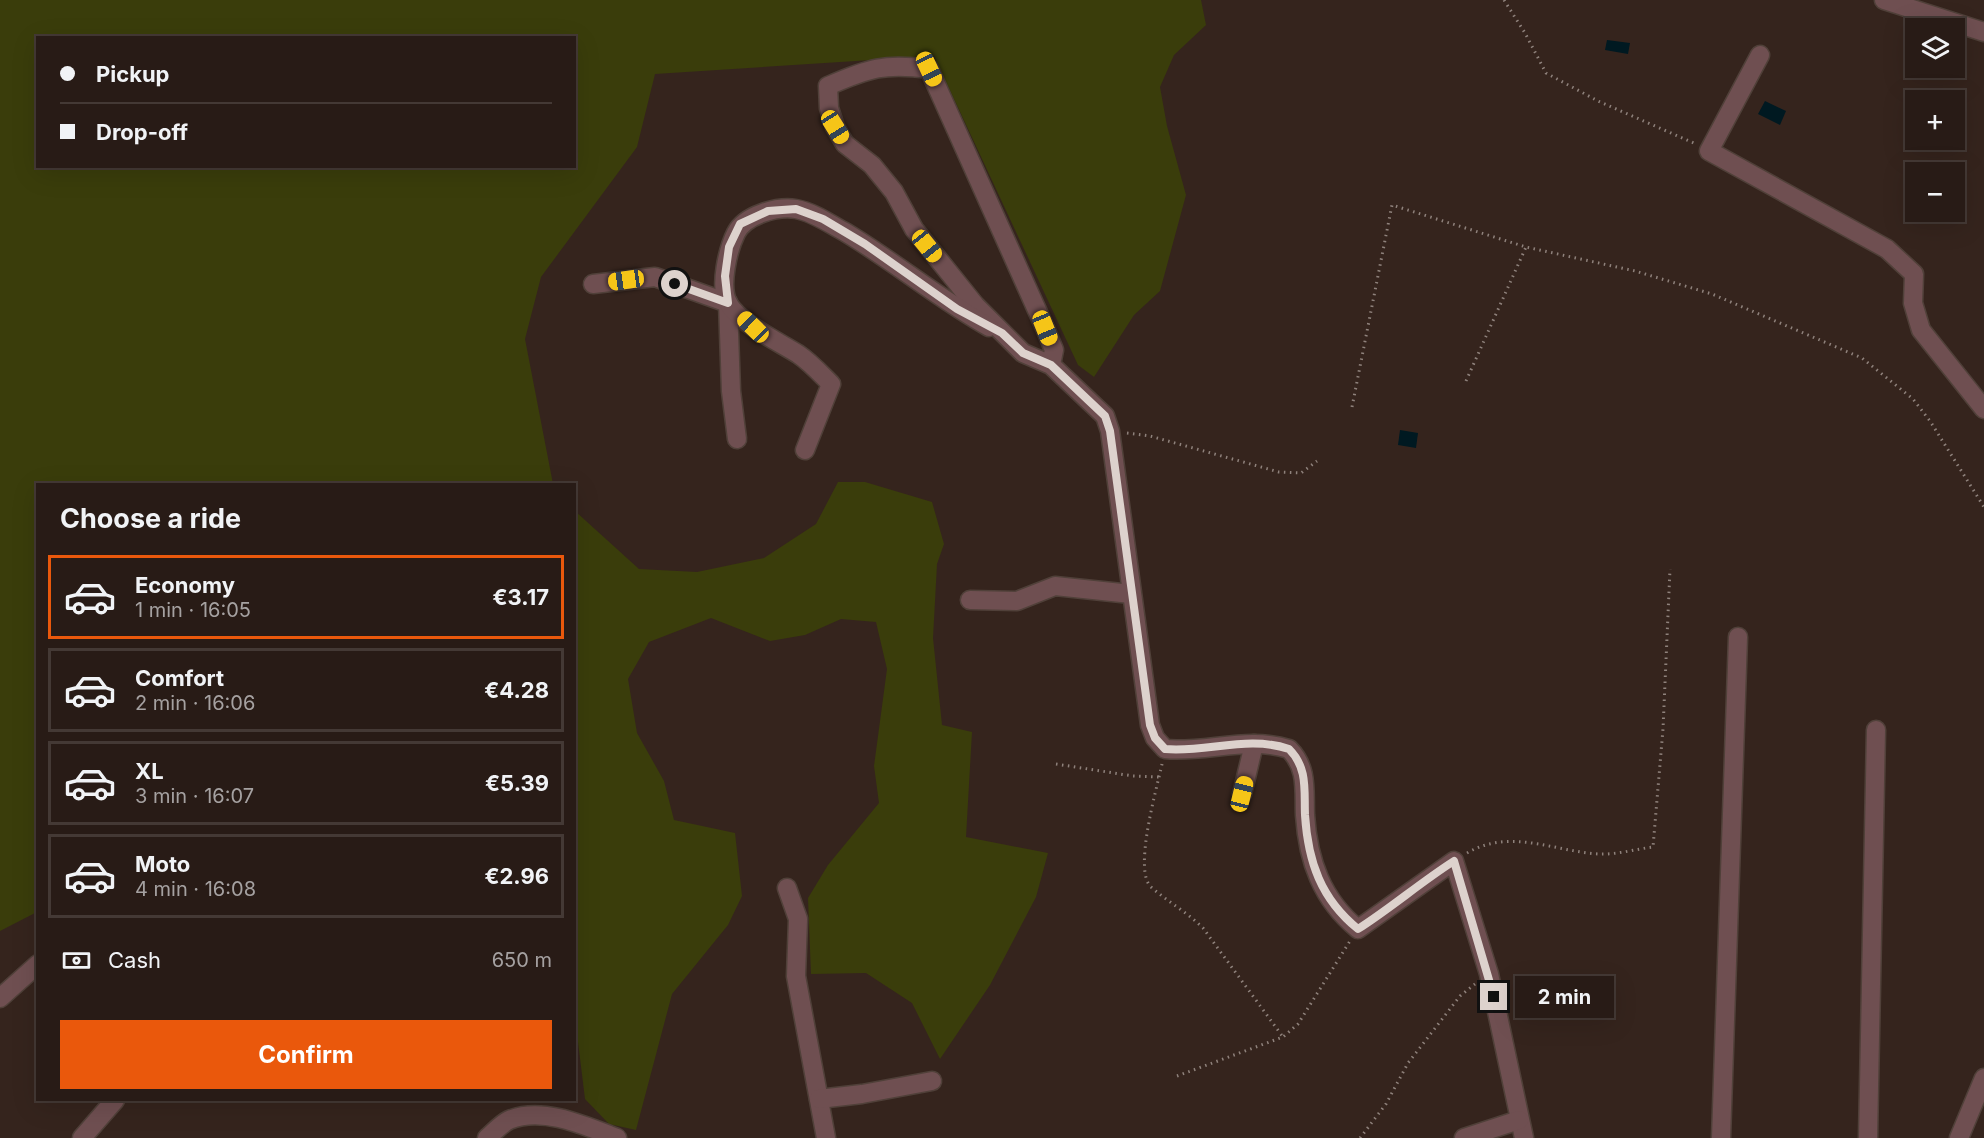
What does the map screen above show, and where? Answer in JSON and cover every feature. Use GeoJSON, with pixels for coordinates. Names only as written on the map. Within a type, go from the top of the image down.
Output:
{"type":"FeatureCollection","features":[{"type":"Feature","properties":{"kind":"street"},"geometry":{"type":"LineString","coordinates":[[1884,0],[1984,32]]}},
{"type":"Feature","properties":{"kind":"street"},"geometry":{"type":"LineString","coordinates":[[1760,55],[1709,151],[1824,212],[1887,249],[1901,260],[1914,274],[1913,303],[1921,330],[1984,409]]}},
{"type":"Feature","properties":{"kind":"street"},"geometry":{"type":"LineString","coordinates":[[1051,365],[1054,350],[1045,328],[929,69],[893,64],[856,74],[828,86],[835,127],[845,144],[872,165],[894,192],[914,229],[1002,333],[1023,353],[1051,365],[1105,416],[1110,431],[1150,725],[1155,738],[1165,749],[1254,744],[1289,749],[1302,766],[1312,860],[1323,890],[1339,914],[1358,929],[1454,861],[1489,974],[1524,1138]]}},
{"type":"Feature","properties":{"kind":"street"},"geometry":{"type":"LineString","coordinates":[[737,439],[731,392],[725,276],[729,247],[740,224],[768,211],[796,209],[823,219],[957,309],[1002,333]]}},
{"type":"Feature","properties":{"kind":"street"},"geometry":{"type":"LineString","coordinates":[[593,284],[655,277],[728,303],[753,327],[800,355],[831,384],[805,450]]}},
{"type":"Feature","properties":{"kind":"street"},"geometry":{"type":"LineString","coordinates":[[970,600],[1017,601],[1055,585],[1131,594]]}},
{"type":"Feature","properties":{"kind":"street"},"geometry":{"type":"LineString","coordinates":[[1721,1138],[1738,637]]}},
{"type":"Feature","properties":{"kind":"street"},"geometry":{"type":"LineString","coordinates":[[1868,1138],[1876,730]]}},
{"type":"Feature","properties":{"kind":"street"},"geometry":{"type":"LineString","coordinates":[[1242,794],[1254,744]]}},
{"type":"Feature","properties":{"kind":"street"},"geometry":{"type":"LineString","coordinates":[[787,888],[798,919],[796,976],[826,1138]]}},
{"type":"Feature","properties":{"kind":"street"},"geometry":{"type":"LineString","coordinates":[[0,998],[36,966]]}},
{"type":"Feature","properties":{"kind":"street"},"geometry":{"type":"LineString","coordinates":[[1959,1138],[1984,1078]]}},
{"type":"Feature","properties":{"kind":"street"},"geometry":{"type":"LineString","coordinates":[[819,1099],[862,1094],[932,1081]]}},
{"type":"Feature","properties":{"kind":"street"},"geometry":{"type":"LineString","coordinates":[[82,1138],[114,1101]]}},
{"type":"Feature","properties":{"kind":"street"},"geometry":{"type":"LineString","coordinates":[[488,1138],[508,1121],[533,1114],[583,1125],[617,1138]]}},
{"type":"Feature","properties":{"kind":"street"},"geometry":{"type":"LineString","coordinates":[[1464,1138],[1519,1120]]}},
{"type":"Feature","properties":{"kind":"path"},"geometry":{"type":"LineString","coordinates":[[1504,0],[1546,73],[1598,101],[1709,151]]}},
{"type":"Feature","properties":{"kind":"path"},"geometry":{"type":"LineString","coordinates":[[1352,407],[1392,205],[1526,247],[1635,271],[1712,294],[1862,358],[1913,399],[1930,421],[1984,507]]}},
{"type":"Feature","properties":{"kind":"path"},"geometry":{"type":"LineString","coordinates":[[1466,381],[1526,247]]}},
{"type":"Feature","properties":{"kind":"path"},"geometry":{"type":"LineString","coordinates":[[1110,431],[1150,436],[1279,472],[1301,473],[1317,461]]}},
{"type":"Feature","properties":{"kind":"path"},"geometry":{"type":"LineString","coordinates":[[1454,861],[1478,847],[1520,840],[1600,854],[1653,847],[1663,729],[1670,569]]}},
{"type":"Feature","properties":{"kind":"path"},"geometry":{"type":"LineString","coordinates":[[1165,749],[1145,848],[1144,870],[1149,886],[1188,913],[1203,928],[1283,1037]]}},
{"type":"Feature","properties":{"kind":"path"},"geometry":{"type":"LineString","coordinates":[[1056,764],[1133,776],[1159,777]]}},
{"type":"Feature","properties":{"kind":"path"},"geometry":{"type":"LineString","coordinates":[[1178,1076],[1283,1037],[1298,1024],[1358,929]]}},
{"type":"Feature","properties":{"kind":"path"},"geometry":{"type":"LineString","coordinates":[[1360,1138],[1386,1104],[1408,1063],[1460,996],[1489,974]]}},
{"type":"Feature","properties":{"kind":"shaded area"},"geometry":{"type":"Polygon","coordinates":[[[0,0],[1201,0],[1206,25],[1174,55],[1160,87],[1167,126],[1186,195],[1160,291],[1134,315],[1094,377],[1078,365],[934,56],[655,74],[637,147],[541,277],[525,339],[553,483],[36,483],[36,913],[0,931],[0,0]]]}},
{"type":"Feature","properties":{"kind":"shaded area"},"geometry":{"type":"Polygon","coordinates":[[[838,482],[865,482],[932,502],[944,544],[937,564],[933,638],[942,725],[972,732],[966,837],[1048,853],[1036,897],[990,985],[940,1059],[912,1003],[866,973],[811,974],[808,898],[828,865],[879,803],[874,766],[887,669],[876,622],[841,619],[805,635],[770,641],[711,618],[649,642],[628,679],[637,733],[664,781],[674,820],[735,833],[742,896],[728,925],[672,994],[636,1130],[609,1124],[585,1099],[576,1039],[576,512],[639,569],[697,572],[764,558],[816,524],[838,482]]]}},
{"type":"Feature","properties":{"kind":"water"},"geometry":{"type":"Polygon","coordinates":[[[1607,40],[1630,43],[1628,54],[1605,50],[1607,40]]]}},
{"type":"Feature","properties":{"kind":"water"},"geometry":{"type":"Polygon","coordinates":[[[1765,101],[1786,111],[1780,125],[1758,114],[1765,101]]]}},
{"type":"Feature","properties":{"kind":"water"},"geometry":{"type":"Polygon","coordinates":[[[1400,430],[1418,433],[1416,448],[1398,445],[1400,430]]]}},
{"type":"Feature","properties":{"kind":"route"},"geometry":{"type":"LineString","coordinates":[[675,284],[728,303],[725,276],[729,247],[740,224],[768,211],[796,209],[823,219],[865,244],[957,309],[1002,333],[1023,353],[1051,365],[1105,416],[1110,431],[1140,662],[1150,725],[1155,738],[1165,749],[1177,750],[1244,744],[1289,749],[1302,766],[1305,784],[1305,817],[1312,860],[1323,890],[1339,914],[1358,929],[1454,861],[1494,997]]}}]}
